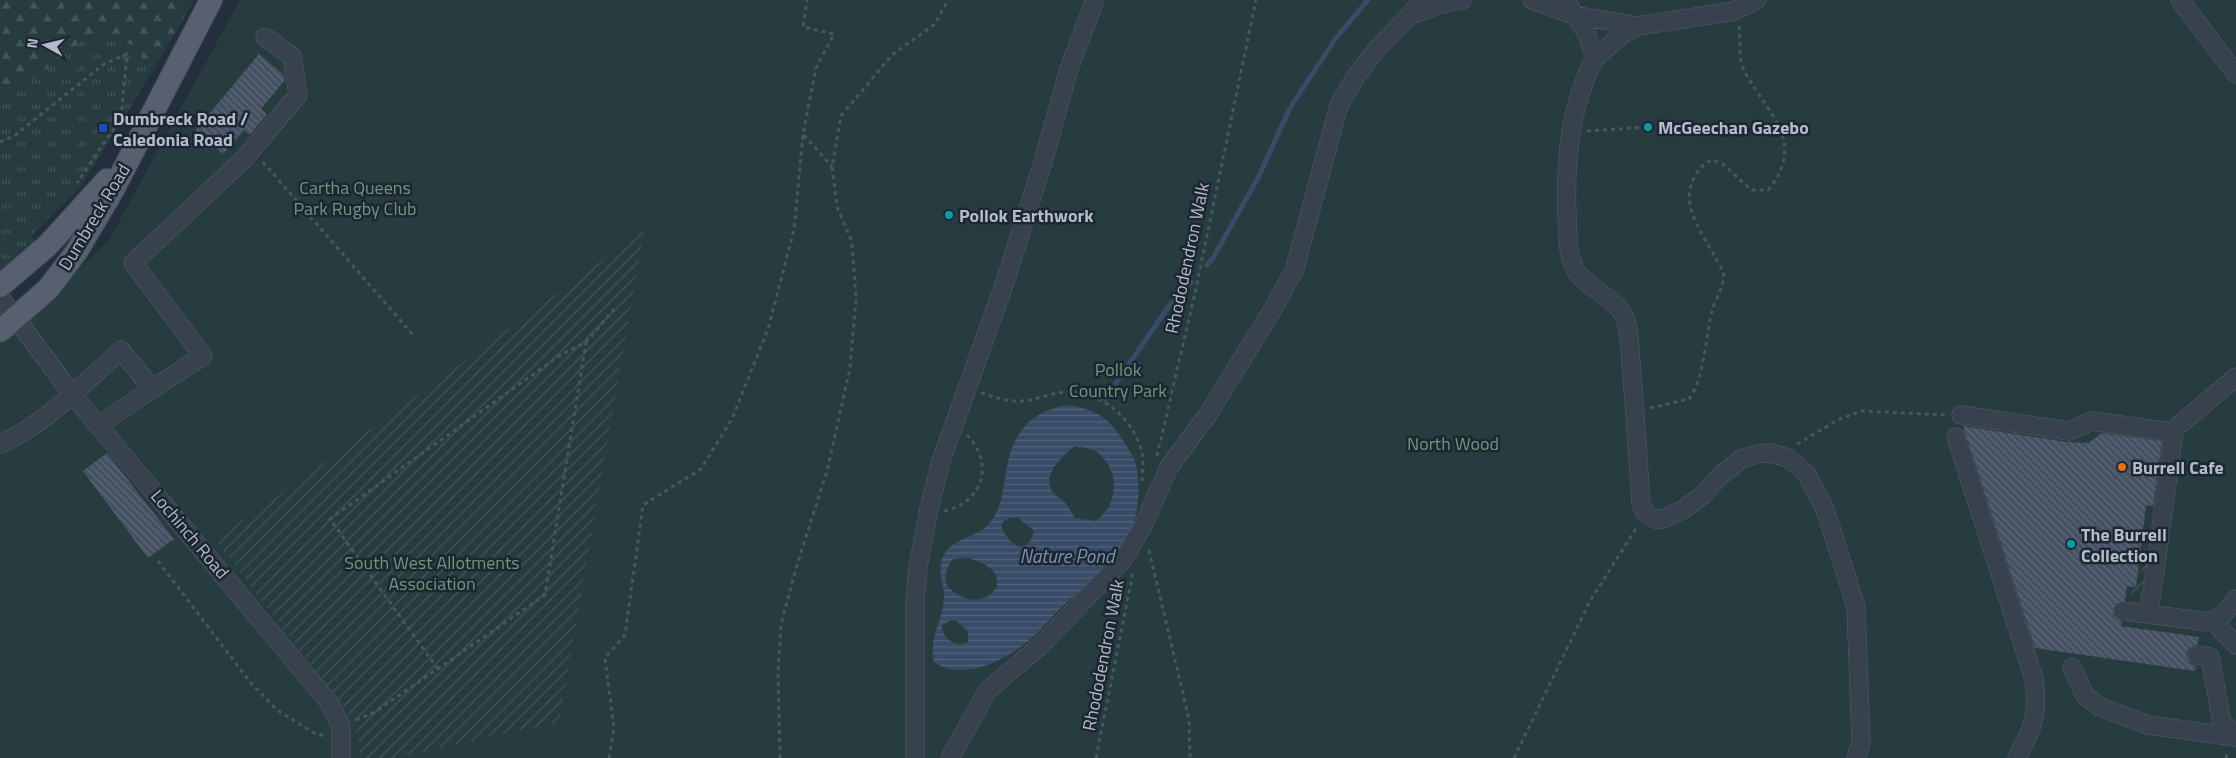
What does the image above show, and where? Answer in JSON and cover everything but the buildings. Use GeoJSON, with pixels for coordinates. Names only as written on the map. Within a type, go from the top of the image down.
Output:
{"type":"FeatureCollection","features":[{"type":"Feature","properties":{"kind":"main road","name":"Dumbreck Road"},"geometry":{"type":"LineString","coordinates":[[6,325],[48,289],[77,251],[113,190],[211,0]]}},
{"type":"Feature","properties":{"kind":"main road","name":"Dumbreck Road"},"geometry":{"type":"LineString","coordinates":[[0,286],[47,246],[133,151]]}},
{"type":"Feature","properties":{"kind":"street"},"geometry":{"type":"LineString","coordinates":[[915,758],[915,601],[918,567],[929,509],[941,462],[965,390],[1004,285],[1043,162],[1069,68],[1095,0]]}},
{"type":"Feature","properties":{"kind":"street"},"geometry":{"type":"LineString","coordinates":[[950,758],[988,690],[1040,646],[1123,560],[1143,526],[1169,467],[1209,412],[1274,308],[1294,271],[1339,104],[1356,76],[1376,50],[1410,15],[1421,0]]}},
{"type":"Feature","properties":{"kind":"street"},"geometry":{"type":"LineString","coordinates":[[1410,15],[1441,4],[1462,0]]}},
{"type":"Feature","properties":{"kind":"street"},"geometry":{"type":"LineString","coordinates":[[1532,0],[1569,7],[1638,26]]}},
{"type":"Feature","properties":{"kind":"street"},"geometry":{"type":"LineString","coordinates":[[1757,0],[1734,11],[1638,26],[1624,33],[1595,58],[1588,72],[1571,130],[1566,184],[1568,236],[1572,261],[1578,274],[1609,299],[1624,316],[1630,343],[1641,504],[1646,514],[1654,519],[1662,519],[1684,510],[1741,459],[1763,453],[1788,458],[1806,473],[1824,510],[1856,607],[1862,753]]}},
{"type":"Feature","properties":{"kind":"street"},"geometry":{"type":"LineString","coordinates":[[2180,0],[2236,74]]}},
{"type":"Feature","properties":{"kind":"street"},"geometry":{"type":"LineString","coordinates":[[1569,7],[1586,32],[1595,58]]}},
{"type":"Feature","properties":{"kind":"street"},"geometry":{"type":"LineString","coordinates":[[99,426],[203,356],[134,263],[252,150],[298,95],[292,56],[266,37]]}},
{"type":"Feature","properties":{"kind":"street","name":"Lochinch Road"},"geometry":{"type":"LineString","coordinates":[[0,297],[6,325],[72,394],[328,701],[342,733]]}},
{"type":"Feature","properties":{"kind":"street"},"geometry":{"type":"LineString","coordinates":[[0,444],[19,435],[72,394],[121,350],[152,389]]}},
{"type":"Feature","properties":{"kind":"street"},"geometry":{"type":"LineString","coordinates":[[1956,415],[2069,431],[2092,421],[2170,432],[2236,377]]}},
{"type":"Feature","properties":{"kind":"street"},"geometry":{"type":"LineString","coordinates":[[2148,614],[2173,438],[2170,432]]}},
{"type":"Feature","properties":{"kind":"street"},"geometry":{"type":"LineString","coordinates":[[1956,437],[2034,679],[2037,709],[2032,728],[2017,758]]}},
{"type":"Feature","properties":{"kind":"street"},"geometry":{"type":"LineString","coordinates":[[2124,611],[2208,622],[2223,615],[2236,599]]}},
{"type":"Feature","properties":{"kind":"street"},"geometry":{"type":"LineString","coordinates":[[2215,619],[2221,630],[2236,645]]}},
{"type":"Feature","properties":{"kind":"street"},"geometry":{"type":"LineString","coordinates":[[2197,655],[2210,657],[2222,723],[2232,733]]}},
{"type":"Feature","properties":{"kind":"street"},"geometry":{"type":"LineString","coordinates":[[2072,667],[2085,696],[2100,707],[2148,724],[2232,733]]}},
{"type":"Feature","properties":{"kind":"street"},"geometry":{"type":"LineString","coordinates":[[341,758],[342,733]]}},
{"type":"Feature","properties":{"kind":"path"},"geometry":{"type":"LineString","coordinates":[[609,758],[614,728],[605,658],[625,635],[643,505],[701,469],[732,419],[768,329],[794,230],[803,134],[816,68],[834,34],[803,27],[808,0]]}},
{"type":"Feature","properties":{"kind":"path"},"geometry":{"type":"LineString","coordinates":[[780,758],[778,673],[781,625],[796,568],[827,471],[850,368],[856,299],[852,242],[837,207],[832,166],[841,116],[892,55],[935,24],[948,0]]}},
{"type":"Feature","properties":{"kind":"path","name":"Rhododendron Walk"},"geometry":{"type":"LineString","coordinates":[[1155,462],[1164,417],[1195,293],[1256,0]]}},
{"type":"Feature","properties":{"kind":"path"},"geometry":{"type":"LineString","coordinates":[[1635,418],[1652,406],[1689,399],[1696,390],[1710,321],[1722,286],[1724,273],[1702,235],[1691,207],[1689,199],[1692,182],[1696,174],[1704,163],[1712,160],[1723,164],[1751,190],[1768,190],[1781,172],[1784,160],[1783,136],[1778,121],[1745,73],[1739,52],[1741,37],[1738,17],[1734,11]]}},
{"type":"Feature","properties":{"kind":"path"},"geometry":{"type":"LineString","coordinates":[[0,142],[14,136],[104,64],[127,54],[121,118],[72,189]]}},
{"type":"Feature","properties":{"kind":"path"},"geometry":{"type":"LineString","coordinates":[[1571,130],[1598,131],[1648,128]]}},
{"type":"Feature","properties":{"kind":"path"},"geometry":{"type":"LineString","coordinates":[[803,134],[832,166]]}},
{"type":"Feature","properties":{"kind":"path"},"geometry":{"type":"LineString","coordinates":[[252,150],[413,335]]}},
{"type":"Feature","properties":{"kind":"path"},"geometry":{"type":"LineString","coordinates":[[438,669],[330,519],[559,356],[586,342],[617,306]]}},
{"type":"Feature","properties":{"kind":"path"},"geometry":{"type":"LineString","coordinates":[[158,561],[250,682],[277,710],[314,733],[342,733],[545,595],[586,342]]}},
{"type":"Feature","properties":{"kind":"path"},"geometry":{"type":"LineString","coordinates":[[965,390],[1009,401],[1021,401],[1070,392],[1092,395],[1121,415],[1134,435],[1142,453],[1142,490]]}},
{"type":"Feature","properties":{"kind":"path"},"geometry":{"type":"LineString","coordinates":[[1781,456],[1823,428],[1861,411],[1956,415]]}},
{"type":"Feature","properties":{"kind":"path"},"geometry":{"type":"LineString","coordinates":[[929,509],[944,511],[955,509],[972,498],[980,484],[983,468],[981,454],[964,433],[952,431]]}},
{"type":"Feature","properties":{"kind":"path"},"geometry":{"type":"LineString","coordinates":[[1514,758],[1590,601],[1646,514]]}},
{"type":"Feature","properties":{"kind":"path"},"geometry":{"type":"LineString","coordinates":[[1143,526],[1189,719],[1190,758]]}},
{"type":"Feature","properties":{"kind":"path","name":"Rhododendron Walk"},"geometry":{"type":"LineString","coordinates":[[1096,758],[1135,564]]}},
{"type":"Feature","properties":{"kind":"green space"},"geometry":{"type":"Polygon","coordinates":[[[0,0],[194,0],[152,72],[79,189],[31,236],[38,244],[0,273],[0,0]]]}},
{"type":"Feature","properties":{"kind":"green space"},"geometry":{"type":"Polygon","coordinates":[[[0,0],[194,0],[152,72],[134,45],[89,35],[0,105],[0,0]]]}},
{"type":"Feature","properties":{"kind":"green space","name":"Pollok Country Park"},"geometry":{"type":"Polygon","coordinates":[[[240,0],[2236,0],[2236,758],[0,758],[0,343],[109,240],[240,0]]]}},
{"type":"Feature","properties":{"kind":"green space","name":"South West Allotments Association"},"geometry":{"type":"Polygon","coordinates":[[[644,230],[559,722],[394,758],[361,758],[354,721],[215,539],[308,475],[644,230]]]}},
{"type":"Feature","properties":{"kind":"green space"},"geometry":{"type":"Polygon","coordinates":[[[2148,527],[2157,528],[2147,598],[2131,596],[2136,581],[2140,582],[2148,527]]]}},
{"type":"Feature","properties":{"kind":"water","name":"Nature Pond"},"geometry":{"type":"Polygon","coordinates":[[[1066,405],[1094,412],[1114,428],[1126,445],[1135,461],[1138,484],[1137,508],[1131,532],[1114,561],[1065,604],[1023,645],[1012,653],[986,666],[958,670],[946,668],[934,662],[933,652],[933,644],[943,605],[944,591],[940,571],[944,555],[952,545],[982,530],[993,519],[1000,504],[1011,450],[1021,431],[1035,417],[1066,405]],[[1075,446],[1060,460],[1052,471],[1050,478],[1052,491],[1065,503],[1075,518],[1096,521],[1107,510],[1113,495],[1113,479],[1104,458],[1096,451],[1075,446]],[[1017,517],[1009,518],[1002,525],[1004,534],[1018,547],[1027,544],[1031,540],[1034,531],[1017,517]],[[967,558],[953,559],[946,572],[947,586],[961,596],[974,600],[986,598],[994,592],[997,583],[995,574],[985,565],[967,558]],[[951,620],[942,625],[944,634],[950,641],[959,644],[968,642],[968,632],[957,621],[951,620]]]}},
{"type":"Feature","properties":{"kind":"waterway"},"geometry":{"type":"LineString","coordinates":[[1207,265],[1213,258],[1259,176],[1290,108],[1336,38],[1368,0]]}},
{"type":"Feature","properties":{"kind":"waterway"},"geometry":{"type":"LineString","coordinates":[[1105,399],[1169,306],[1191,282]]}},
{"type":"Feature","properties":{"kind":"place","name":"McGeechan Gazebo"},"geometry":{"type":"Point","coordinates":[1648,127]}},
{"type":"Feature","properties":{"kind":"place","name":"Dumbreck Road / Caledonia Road"},"geometry":{"type":"Point","coordinates":[103,128]}},
{"type":"Feature","properties":{"kind":"place","name":"Pollok Earthwork"},"geometry":{"type":"Point","coordinates":[949,215]}},
{"type":"Feature","properties":{"kind":"place","name":"Burrell Cafe"},"geometry":{"type":"Point","coordinates":[2122,467]}},
{"type":"Feature","properties":{"kind":"place","name":"The Burrell Collection"},"geometry":{"type":"Point","coordinates":[2071,544]}},
{"type":"Feature","properties":{"kind":"park label","name":"Cartha Queens Park Rugby Club"},"geometry":{"type":"Point","coordinates":[355,197]}},
{"type":"Feature","properties":{"kind":"park label","name":"North Wood"},"geometry":{"type":"Point","coordinates":[1453,443]}}]}
